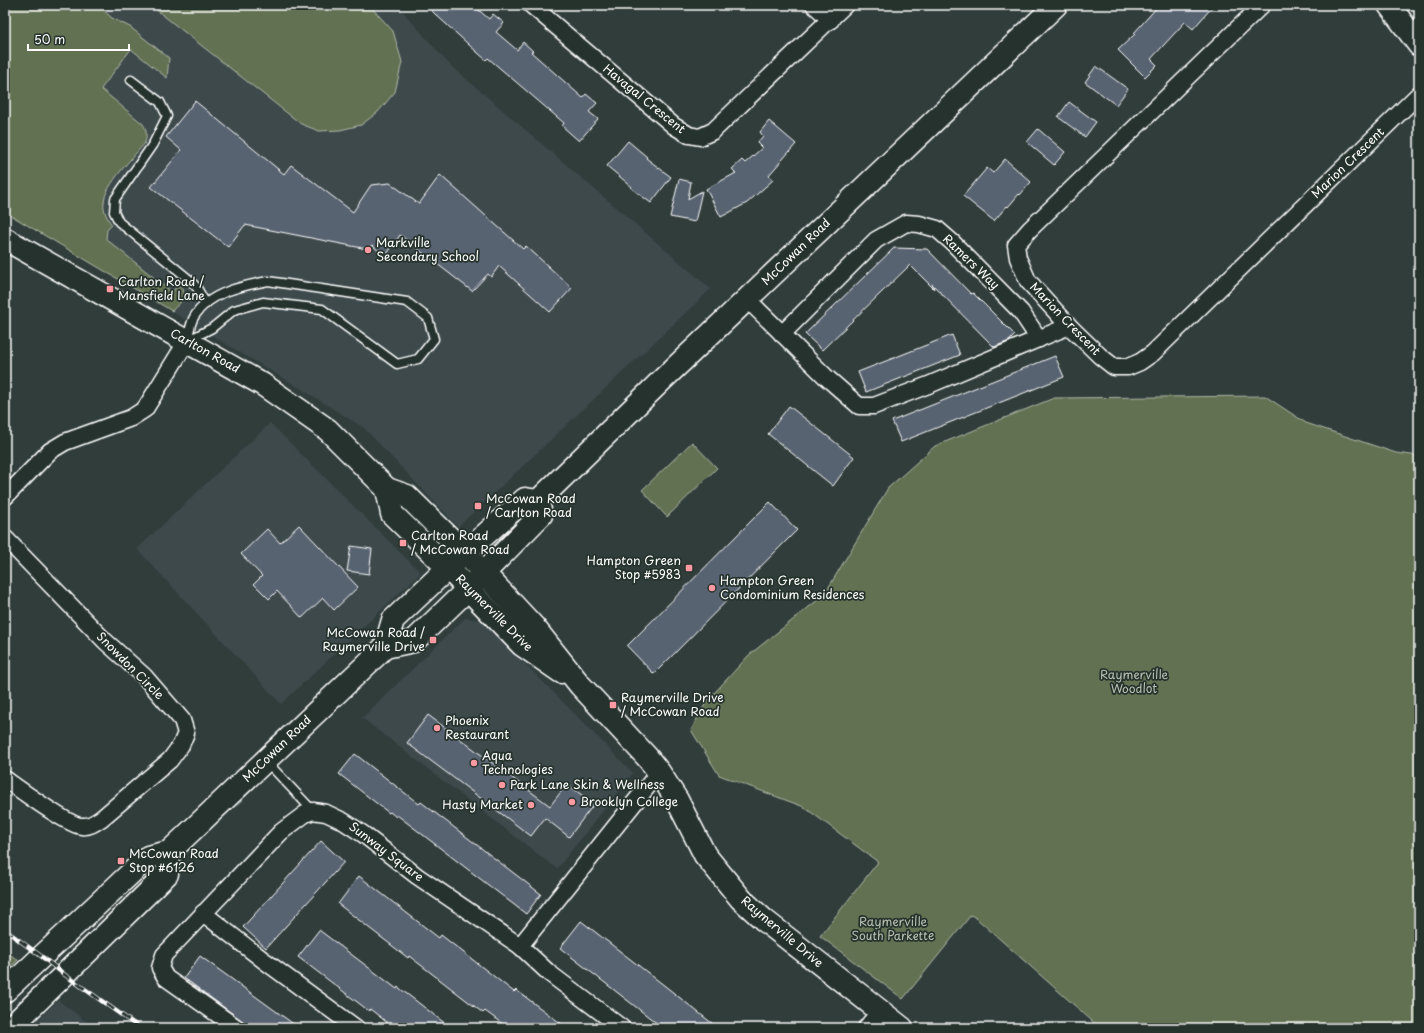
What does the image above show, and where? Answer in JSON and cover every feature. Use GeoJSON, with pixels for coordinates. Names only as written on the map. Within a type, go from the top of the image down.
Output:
{"type":"FeatureCollection","features":[{"type":"Feature","properties":{"kind":"main road","name":"McCowan Road"},"geometry":{"type":"LineString","coordinates":[[538,501],[747,299],[1056,5]]}},
{"type":"Feature","properties":{"kind":"main road"},"geometry":{"type":"LineString","coordinates":[[1389,5],[1419,45]]}},
{"type":"Feature","properties":{"kind":"main road","name":"Carlton Road"},"geometry":{"type":"LineString","coordinates":[[5,240],[262,384],[328,430],[387,490],[407,496],[484,573]]}},
{"type":"Feature","properties":{"kind":"main road"},"geometry":{"type":"LineString","coordinates":[[387,490],[392,514],[448,568]]}},
{"type":"Feature","properties":{"kind":"main road"},"geometry":{"type":"LineString","coordinates":[[525,499],[538,501],[541,515],[414,641],[385,647],[393,620],[525,499]]}},
{"type":"Feature","properties":{"kind":"main road","name":"Raymerville Drive"},"geometry":{"type":"LineString","coordinates":[[448,568],[469,588],[522,645],[580,685]]}},
{"type":"Feature","properties":{"kind":"main road","name":"Raymerville Drive"},"geometry":{"type":"LineString","coordinates":[[484,573],[534,627],[580,685],[629,737],[659,772],[677,800],[705,855],[741,899],[764,920],[902,1028]]}},
{"type":"Feature","properties":{"kind":"main road","name":"McCowan Road"},"geometry":{"type":"LineString","coordinates":[[169,852],[385,647]]}},
{"type":"Feature","properties":{"kind":"main road"},"geometry":{"type":"LineString","coordinates":[[5,991],[148,857],[169,852],[166,874],[10,1028]]}},
{"type":"Feature","properties":{"kind":"street","name":"Havagal Crescent"},"geometry":{"type":"LineString","coordinates":[[531,5],[674,126],[689,135],[700,137],[713,131],[722,123],[845,5]]}},
{"type":"Feature","properties":{"kind":"street"},"geometry":{"type":"LineString","coordinates":[[814,5],[830,20]]}},
{"type":"Feature","properties":{"kind":"street","name":"Marion Crescent"},"geometry":{"type":"LineString","coordinates":[[1262,5],[1030,229],[1016,245],[1018,258],[1028,281],[1069,326],[1100,356],[1114,367],[1128,367],[1149,356],[1419,94]]}},
{"type":"Feature","properties":{"kind":"street","name":"Ramers Way"},"geometry":{"type":"LineString","coordinates":[[782,334],[876,240],[906,223],[919,224],[937,229],[953,243],[1021,312],[1038,339]]}},
{"type":"Feature","properties":{"kind":"street"},"geometry":{"type":"LineString","coordinates":[[747,299],[826,377],[859,406],[874,406],[931,384],[1069,326]]}},
{"type":"Feature","properties":{"kind":"street"},"geometry":{"type":"LineString","coordinates":[[5,497],[50,451],[65,442],[131,418],[145,409],[187,341]]}},
{"type":"Feature","properties":{"kind":"street","name":"Snowdon Circle"},"geometry":{"type":"LineString","coordinates":[[5,538],[105,641],[144,676],[182,720],[186,733],[182,745],[170,760],[102,818],[92,824],[81,827],[52,812],[5,779]]}},
{"type":"Feature","properties":{"kind":"street"},"geometry":{"type":"LineString","coordinates":[[520,946],[659,772]]}},
{"type":"Feature","properties":{"kind":"street"},"geometry":{"type":"LineString","coordinates":[[238,1028],[166,978],[160,968],[164,955],[281,832],[297,819],[313,811]]}},
{"type":"Feature","properties":{"kind":"street","name":"Sunway Square"},"geometry":{"type":"LineString","coordinates":[[313,811],[326,813],[343,821],[363,834],[417,876],[520,946],[549,973],[622,1028]]}},
{"type":"Feature","properties":{"kind":"street"},"geometry":{"type":"LineString","coordinates":[[204,913],[262,959],[356,1028]]}},
{"type":"Feature","properties":{"kind":"street"},"geometry":{"type":"LineString","coordinates":[[866,1028],[880,1011]]}},
{"type":"Feature","properties":{"kind":"lane"},"geometry":{"type":"LineString","coordinates":[[131,80],[160,102],[167,116],[153,144],[115,199],[114,212],[119,222],[190,280],[197,288],[206,304]]}},
{"type":"Feature","properties":{"kind":"lane"},"geometry":{"type":"LineString","coordinates":[[268,281],[406,302],[428,318],[434,339],[418,359],[396,364],[322,309],[263,302],[234,310],[212,328],[187,341],[194,318],[206,304],[216,297],[239,286],[268,281]]}},
{"type":"Feature","properties":{"kind":"lane"},"geometry":{"type":"LineString","coordinates":[[265,760],[313,811]]}},
{"type":"Feature","properties":{"kind":"shaded area","name":"Markville Secondary School"},"geometry":{"type":"Polygon","coordinates":[[[5,5],[397,5],[450,65],[711,289],[458,527],[364,428],[5,212],[5,5]]]}},
{"type":"Feature","properties":{"kind":"shaded area"},"geometry":{"type":"Polygon","coordinates":[[[270,423],[421,573],[281,704],[137,549],[270,423]]]}},
{"type":"Feature","properties":{"kind":"shaded area"},"geometry":{"type":"Polygon","coordinates":[[[465,618],[480,620],[494,632],[633,773],[557,869],[362,718],[465,618]]]}},
{"type":"Feature","properties":{"kind":"shaded area"},"geometry":{"type":"Polygon","coordinates":[[[58,1000],[95,1028],[30,1028],[58,1000]]]}},
{"type":"Feature","properties":{"kind":"green space"},"geometry":{"type":"Polygon","coordinates":[[[5,5],[98,5],[112,18],[130,27],[169,58],[167,78],[131,49],[101,89],[143,124],[146,133],[145,143],[109,187],[104,202],[104,208],[112,225],[107,230],[106,239],[172,292],[178,285],[183,289],[185,297],[172,311],[5,212],[5,5]]]}},
{"type":"Feature","properties":{"kind":"green space"},"geometry":{"type":"Polygon","coordinates":[[[150,5],[369,5],[393,31],[402,62],[395,92],[378,112],[361,125],[340,130],[319,131],[301,124],[150,5]]]}},
{"type":"Feature","properties":{"kind":"green space","name":"Raymerville Woodlot"},"geometry":{"type":"Polygon","coordinates":[[[1265,396],[1306,423],[1396,453],[1419,456],[1419,1028],[1100,1028],[971,915],[903,999],[820,936],[878,862],[804,807],[719,775],[691,730],[707,701],[749,655],[824,595],[888,488],[935,446],[1054,398],[1265,396]]]}},
{"type":"Feature","properties":{"kind":"green space"},"geometry":{"type":"Polygon","coordinates":[[[692,442],[717,468],[667,517],[642,490],[692,442]]]}},
{"type":"Feature","properties":{"kind":"green space"},"geometry":{"type":"Polygon","coordinates":[[[5,951],[18,960],[5,972],[5,951]]]}},
{"type":"Feature","properties":{"kind":"building"},"geometry":{"type":"Polygon","coordinates":[[[426,5],[473,5],[489,19],[493,14],[504,23],[496,32],[517,50],[523,42],[533,51],[531,52],[583,98],[586,94],[597,103],[589,112],[598,119],[579,141],[562,126],[564,123],[488,58],[486,60],[426,5]]]}},
{"type":"Feature","properties":{"kind":"building"},"geometry":{"type":"Polygon","coordinates":[[[1159,5],[1214,5],[1193,29],[1185,22],[1151,59],[1157,65],[1145,77],[1118,50],[1135,34],[1134,33],[1159,5]]]}},
{"type":"Feature","properties":{"kind":"building"},"geometry":{"type":"Polygon","coordinates":[[[1096,66],[1128,89],[1116,105],[1085,82],[1096,66]]]}},
{"type":"Feature","properties":{"kind":"building","name":"Markville Secondary School"},"geometry":{"type":"Polygon","coordinates":[[[195,101],[284,174],[291,165],[353,212],[371,185],[390,183],[419,204],[440,175],[523,249],[526,246],[572,288],[550,312],[499,266],[491,277],[488,274],[472,291],[400,235],[385,257],[372,245],[367,249],[245,225],[228,247],[151,187],[181,150],[166,137],[195,101]]]}},
{"type":"Feature","properties":{"kind":"building"},"geometry":{"type":"Polygon","coordinates":[[[1069,102],[1096,122],[1085,137],[1058,117],[1069,102]]]}},
{"type":"Feature","properties":{"kind":"building"},"geometry":{"type":"Polygon","coordinates":[[[769,121],[796,144],[769,175],[773,180],[747,203],[721,217],[706,189],[736,173],[732,169],[742,160],[745,163],[762,148],[757,143],[763,136],[760,132],[769,121]]]}},
{"type":"Feature","properties":{"kind":"building"},"geometry":{"type":"Polygon","coordinates":[[[1038,129],[1065,152],[1054,165],[1027,142],[1038,129]]]}},
{"type":"Feature","properties":{"kind":"building"},"geometry":{"type":"Polygon","coordinates":[[[628,141],[647,157],[646,158],[671,177],[651,203],[631,188],[632,187],[607,166],[628,141]]]}},
{"type":"Feature","properties":{"kind":"building"},"geometry":{"type":"Polygon","coordinates":[[[1005,159],[1031,182],[994,221],[963,196],[987,168],[993,173],[1005,159]]]}},
{"type":"Feature","properties":{"kind":"building"},"geometry":{"type":"Polygon","coordinates":[[[679,179],[691,182],[688,199],[702,191],[695,222],[670,217],[679,179]]]}},
{"type":"Feature","properties":{"kind":"building"},"geometry":{"type":"Polygon","coordinates":[[[894,248],[927,249],[971,294],[973,293],[1015,335],[1009,341],[994,347],[932,284],[934,289],[910,265],[822,350],[805,334],[894,248]]]}},
{"type":"Feature","properties":{"kind":"building"},"geometry":{"type":"Polygon","coordinates":[[[952,335],[960,355],[866,392],[858,372],[952,335]]]}},
{"type":"Feature","properties":{"kind":"building"},"geometry":{"type":"Polygon","coordinates":[[[1055,356],[1064,377],[901,442],[892,421],[1055,356]]]}},
{"type":"Feature","properties":{"kind":"building"},"geometry":{"type":"Polygon","coordinates":[[[789,406],[854,457],[833,486],[768,434],[789,406]]]}},
{"type":"Feature","properties":{"kind":"building","name":"Hampton Green Condominium Residences"},"geometry":{"type":"Polygon","coordinates":[[[770,502],[797,530],[654,674],[627,646],[770,502]]]}},
{"type":"Feature","properties":{"kind":"building"},"geometry":{"type":"Polygon","coordinates":[[[299,525],[358,587],[334,610],[323,598],[302,618],[277,591],[269,599],[254,584],[262,576],[241,554],[267,529],[280,543],[299,525]]]}},
{"type":"Feature","properties":{"kind":"building"},"geometry":{"type":"Polygon","coordinates":[[[351,546],[372,549],[369,574],[347,571],[351,546]]]}},
{"type":"Feature","properties":{"kind":"building"},"geometry":{"type":"Polygon","coordinates":[[[428,715],[550,806],[567,784],[594,804],[569,837],[545,818],[531,836],[407,743],[428,715]]]}},
{"type":"Feature","properties":{"kind":"building"},"geometry":{"type":"Polygon","coordinates":[[[355,754],[419,804],[421,802],[541,894],[526,914],[397,815],[396,817],[390,812],[389,813],[339,774],[355,754]]]}},
{"type":"Feature","properties":{"kind":"building"},"geometry":{"type":"Polygon","coordinates":[[[321,841],[344,862],[266,948],[243,927],[321,841]]]}},
{"type":"Feature","properties":{"kind":"building"},"geometry":{"type":"Polygon","coordinates":[[[359,876],[439,938],[441,935],[514,992],[516,990],[567,1028],[508,1028],[485,1011],[483,1013],[338,904],[359,876]]]}},
{"type":"Feature","properties":{"kind":"building"},"geometry":{"type":"Polygon","coordinates":[[[581,921],[718,1028],[663,1028],[560,948],[581,921]]]}},
{"type":"Feature","properties":{"kind":"building"},"geometry":{"type":"Polygon","coordinates":[[[319,930],[397,989],[398,987],[451,1028],[394,1028],[370,1009],[369,1011],[298,957],[319,930]]]}},
{"type":"Feature","properties":{"kind":"building"},"geometry":{"type":"Polygon","coordinates":[[[200,956],[299,1028],[252,1028],[184,978],[200,956]]]}},
{"type":"Feature","properties":{"kind":"railway"},"geometry":{"type":"LineString","coordinates":[[5,930],[140,1028]]}},
{"type":"Feature","properties":{"kind":"place","name":"Markville Secondary School"},"geometry":{"type":"Point","coordinates":[368,250]}},
{"type":"Feature","properties":{"kind":"place","name":"Carlton Road / Mansfield Lane"},"geometry":{"type":"Point","coordinates":[110,289]}},
{"type":"Feature","properties":{"kind":"place","name":"McCowan Road / Carlton Road"},"geometry":{"type":"Point","coordinates":[478,506]}},
{"type":"Feature","properties":{"kind":"place","name":"Carlton Road / McCowan Road"},"geometry":{"type":"Point","coordinates":[403,543]}},
{"type":"Feature","properties":{"kind":"place","name":"Hampton Green Stop #5983"},"geometry":{"type":"Point","coordinates":[689,568]}},
{"type":"Feature","properties":{"kind":"place","name":"Hampton Green Condominium Residences"},"geometry":{"type":"Point","coordinates":[712,588]}},
{"type":"Feature","properties":{"kind":"place","name":"McCowan Road / Raymerville Drive"},"geometry":{"type":"Point","coordinates":[433,640]}},
{"type":"Feature","properties":{"kind":"place","name":"Raymerville Drive / McCowan Road"},"geometry":{"type":"Point","coordinates":[613,705]}},
{"type":"Feature","properties":{"kind":"place","name":"Phoenix Restaurant"},"geometry":{"type":"Point","coordinates":[437,728]}},
{"type":"Feature","properties":{"kind":"place","name":"Aqua Technologies"},"geometry":{"type":"Point","coordinates":[474,763]}},
{"type":"Feature","properties":{"kind":"place","name":"Park Lane Skin & Wellness"},"geometry":{"type":"Point","coordinates":[502,785]}},
{"type":"Feature","properties":{"kind":"place","name":"Brooklyn College"},"geometry":{"type":"Point","coordinates":[572,802]}},
{"type":"Feature","properties":{"kind":"place","name":"Hasty Market"},"geometry":{"type":"Point","coordinates":[531,805]}},
{"type":"Feature","properties":{"kind":"place","name":"McCowan Road Stop #6126"},"geometry":{"type":"Point","coordinates":[121,861]}},
{"type":"Feature","properties":{"kind":"park label","name":"Raymerville South Parkette"},"geometry":{"type":"Point","coordinates":[893,929]}}]}
